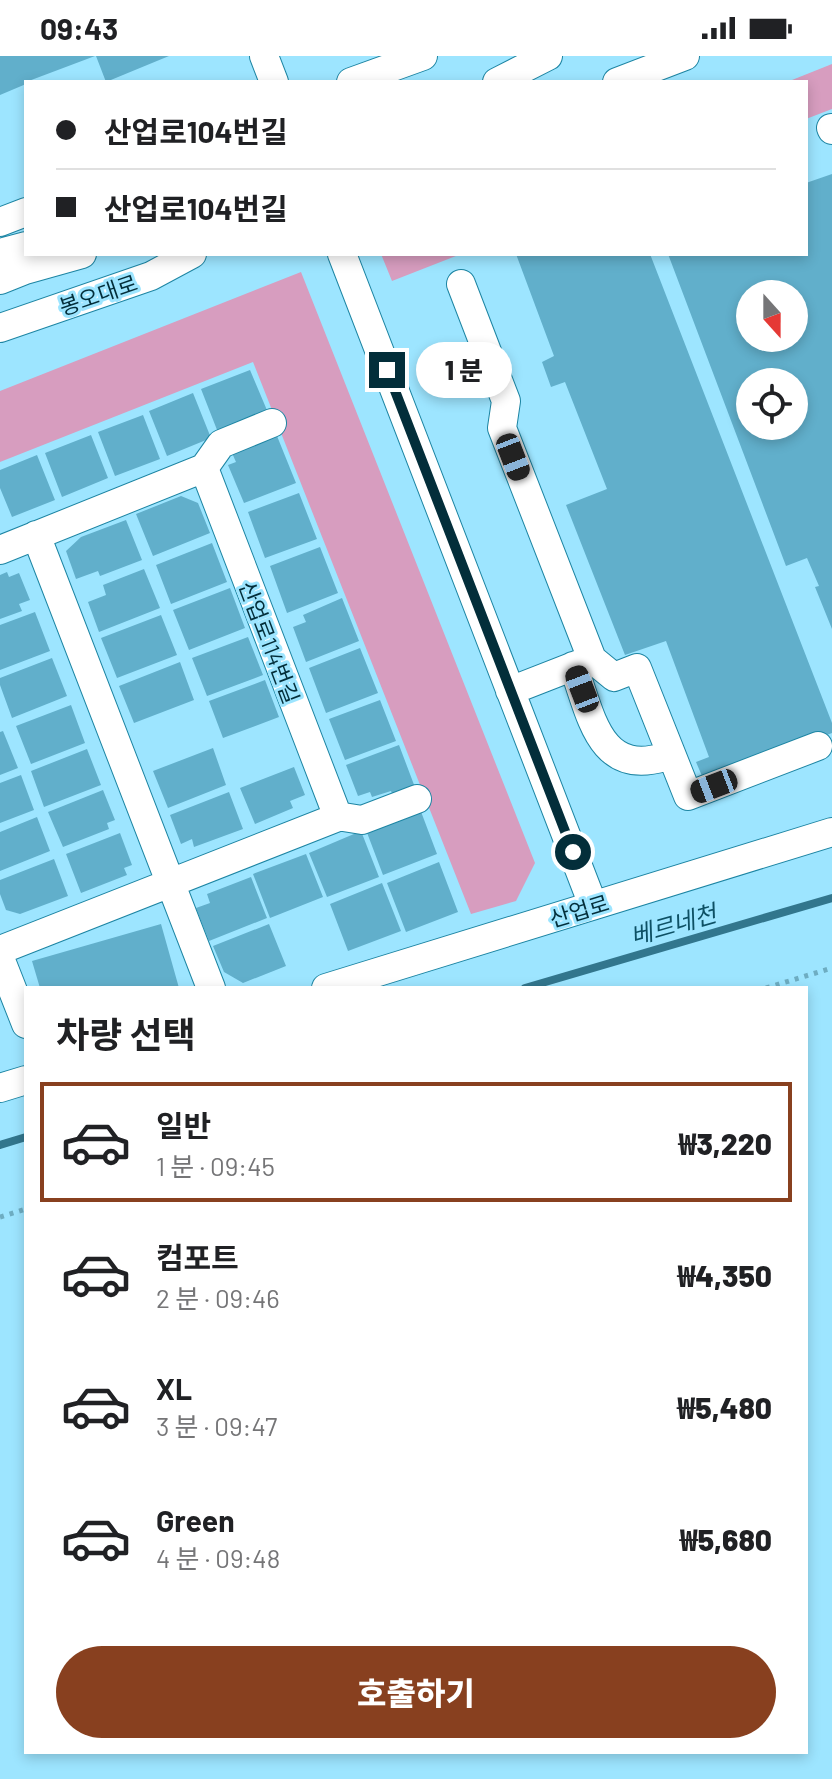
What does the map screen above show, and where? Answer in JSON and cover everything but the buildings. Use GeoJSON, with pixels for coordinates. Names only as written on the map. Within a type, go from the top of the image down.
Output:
{"type":"FeatureCollection","features":[{"type":"Feature","properties":{"kind":"street"},"geometry":{"type":"LineString","coordinates":[[264,56],[273,80]]}},
{"type":"Feature","properties":{"kind":"street"},"geometry":{"type":"LineString","coordinates":[[357,80],[423,56]]}},
{"type":"Feature","properties":{"kind":"street"},"geometry":{"type":"LineString","coordinates":[[501,80],[548,56]]}},
{"type":"Feature","properties":{"kind":"street"},"geometry":{"type":"LineString","coordinates":[[622,80],[685,56]]}},
{"type":"Feature","properties":{"kind":"street"},"geometry":{"type":"LineString","coordinates":[[0,222],[24,213]]}},
{"type":"Feature","properties":{"kind":"street"},"geometry":{"type":"LineString","coordinates":[[0,253],[24,247]]}},
{"type":"Feature","properties":{"kind":"street"},"geometry":{"type":"LineString","coordinates":[[0,280],[75,256]]}},
{"type":"Feature","properties":{"kind":"street","name":"봉오대로"},"geometry":{"type":"LineString","coordinates":[[0,328],[151,276],[188,256]]}},
{"type":"Feature","properties":{"kind":"street"},"geometry":{"type":"LineString","coordinates":[[343,256],[593,905]]}},
{"type":"Feature","properties":{"kind":"street"},"geometry":{"type":"LineString","coordinates":[[461,284],[506,401],[502,428],[583,663],[605,748],[626,760],[651,761],[664,757]]}},
{"type":"Feature","properties":{"kind":"street"},"geometry":{"type":"LineString","coordinates":[[0,549],[204,468],[221,444],[272,423]]}},
{"type":"Feature","properties":{"kind":"street","name":"산업로114번길"},"geometry":{"type":"LineString","coordinates":[[204,468],[337,816]]}},
{"type":"Feature","properties":{"kind":"street"},"geometry":{"type":"LineString","coordinates":[[36,535],[210,986]]}},
{"type":"Feature","properties":{"kind":"street"},"geometry":{"type":"LineString","coordinates":[[510,691],[583,663],[614,677],[637,668],[688,796],[818,746]]}},
{"type":"Feature","properties":{"kind":"street"},"geometry":{"type":"LineString","coordinates":[[0,950],[337,816],[362,820],[417,799]]}},
{"type":"Feature","properties":{"kind":"street","name":"산업로"},"geometry":{"type":"LineString","coordinates":[[332,986],[832,832]]}},
{"type":"Feature","properties":{"kind":"street"},"geometry":{"type":"LineString","coordinates":[[0,958],[24,1019]]}},
{"type":"Feature","properties":{"kind":"street"},"geometry":{"type":"LineString","coordinates":[[0,1088],[24,1081]]}},
{"type":"Feature","properties":{"kind":"path"},"geometry":{"type":"LineString","coordinates":[[773,986],[832,968]]}},
{"type":"Feature","properties":{"kind":"path"},"geometry":{"type":"LineString","coordinates":[[0,1217],[24,1210]]}},
{"type":"Feature","properties":{"kind":"shaded area"},"geometry":{"type":"Polygon","coordinates":[[[832,64],[832,109],[808,118],[808,80],[792,80],[832,64]]]}},
{"type":"Feature","properties":{"kind":"shaded area"},"geometry":{"type":"Polygon","coordinates":[[[382,256],[456,256],[392,281],[382,256]]]}},
{"type":"Feature","properties":{"kind":"shaded area"},"geometry":{"type":"Polygon","coordinates":[[[301,272],[535,863],[516,901],[471,914],[253,362],[0,462],[0,391],[301,272]]]}},
{"type":"Feature","properties":{"kind":"waterway","name":"베르네천"},"geometry":{"type":"LineString","coordinates":[[532,986],[832,898]]}},
{"type":"Feature","properties":{"kind":"waterway","name":"베르네천"},"geometry":{"type":"LineString","coordinates":[[0,1145],[24,1138]]}},
{"type":"Feature","properties":{"kind":"route"},"geometry":{"type":"LineString","coordinates":[[387,370],[573,852]]}}]}
